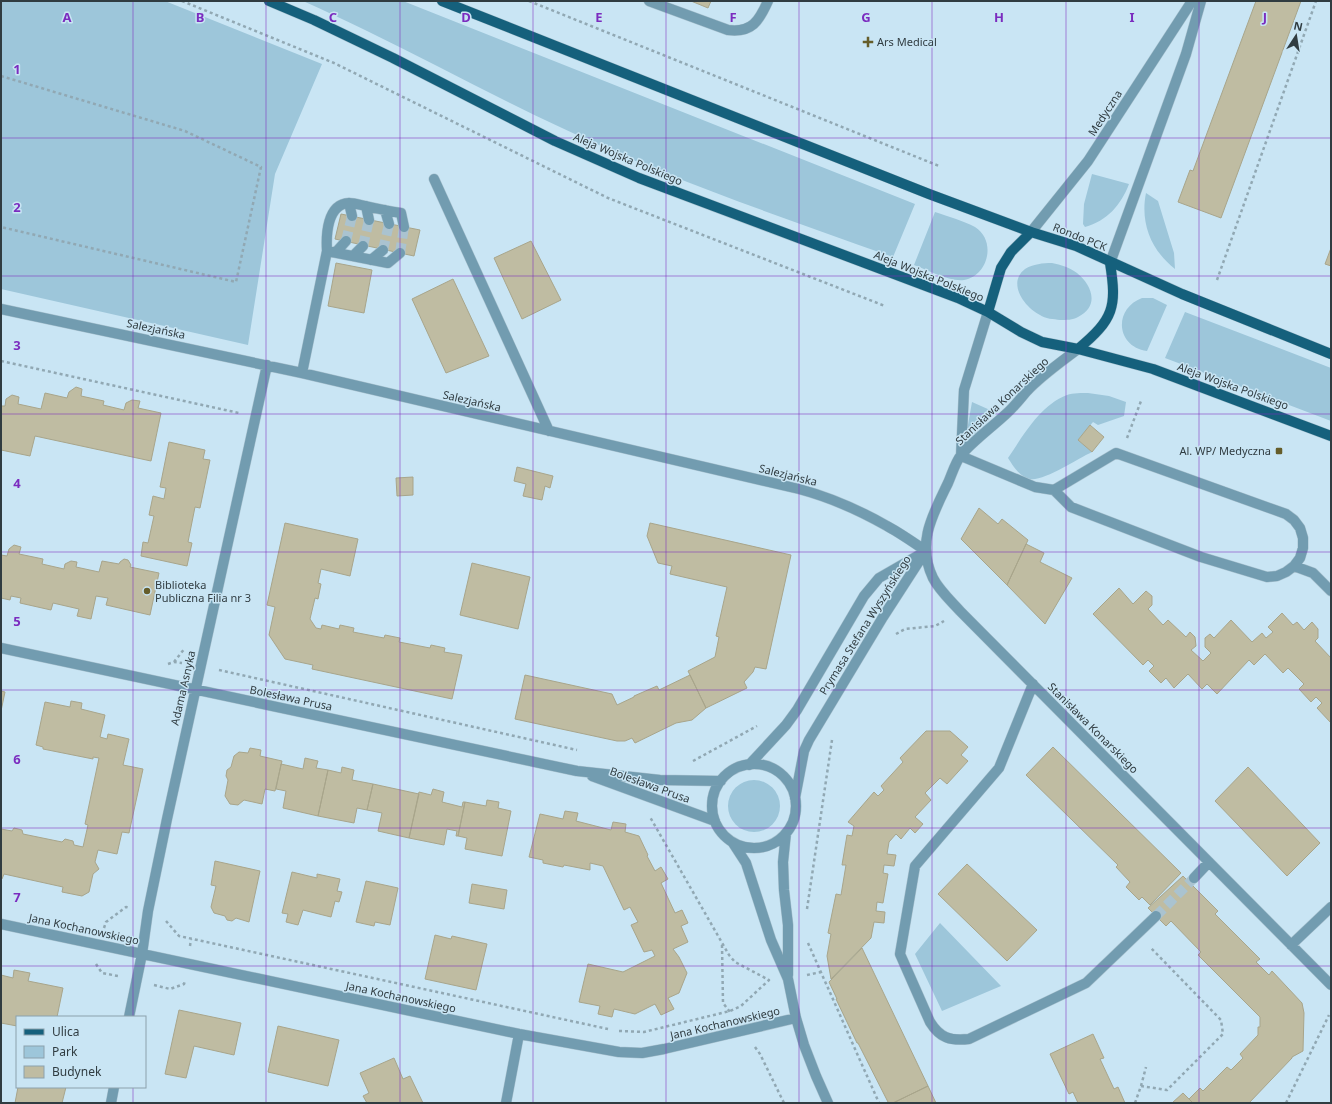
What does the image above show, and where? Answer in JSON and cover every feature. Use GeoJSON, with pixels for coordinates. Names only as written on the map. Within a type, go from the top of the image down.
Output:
{"type":"FeatureCollection","features":[{"type":"Feature","properties":{"kind":"main road","name":"Aleja Wojska Polskiego"},"geometry":{"type":"LineString","coordinates":[[270,1],[314,20],[393,58],[555,141],[639,178],[712,207],[936,289],[988,312]]}},
{"type":"Feature","properties":{"kind":"main road"},"geometry":{"type":"LineString","coordinates":[[442,1],[922,192],[1031,232],[1011,252],[1001,268],[988,312],[1020,332],[1042,342],[1078,349]]}},
{"type":"Feature","properties":{"kind":"main road","name":"Rondo PCK"},"geometry":{"type":"LineString","coordinates":[[1031,232],[1076,246],[1110,263],[1114,286],[1114,300],[1111,310],[1093,337],[1078,349]]}},
{"type":"Feature","properties":{"kind":"main road"},"geometry":{"type":"LineString","coordinates":[[1110,263],[1182,294],[1331,354]]}},
{"type":"Feature","properties":{"kind":"main road","name":"Aleja Wojska Polskiego"},"geometry":{"type":"LineString","coordinates":[[1078,349],[1153,369],[1331,436]]}},
{"type":"Feature","properties":{"kind":"street"},"geometry":{"type":"LineString","coordinates":[[649,1],[728,30],[735,30],[745,29],[755,24],[760,18],[768,1]]}},
{"type":"Feature","properties":{"kind":"street","name":"Medyczna"},"geometry":{"type":"LineString","coordinates":[[1031,232],[1088,161],[1192,1]]}},
{"type":"Feature","properties":{"kind":"street"},"geometry":{"type":"LineString","coordinates":[[1110,263],[1186,54],[1201,1]]}},
{"type":"Feature","properties":{"kind":"street"},"geometry":{"type":"LineString","coordinates":[[434,179],[549,431]]}},
{"type":"Feature","properties":{"kind":"street"},"geometry":{"type":"LineString","coordinates":[[349,203],[352,216]]}},
{"type":"Feature","properties":{"kind":"street"},"geometry":{"type":"LineString","coordinates":[[302,373],[332,252],[326,240],[330,220],[334,210],[341,205],[349,203],[401,213],[404,227]]}},
{"type":"Feature","properties":{"kind":"street"},"geometry":{"type":"LineString","coordinates":[[366,206],[369,220]]}},
{"type":"Feature","properties":{"kind":"street"},"geometry":{"type":"LineString","coordinates":[[385,210],[389,224]]}},
{"type":"Feature","properties":{"kind":"street"},"geometry":{"type":"LineString","coordinates":[[332,252],[346,242]]}},
{"type":"Feature","properties":{"kind":"street"},"geometry":{"type":"LineString","coordinates":[[353,256],[363,246]]}},
{"type":"Feature","properties":{"kind":"street"},"geometry":{"type":"LineString","coordinates":[[371,260],[383,250]]}},
{"type":"Feature","properties":{"kind":"street"},"geometry":{"type":"LineString","coordinates":[[332,252],[388,263],[400,253]]}},
{"type":"Feature","properties":{"kind":"street","name":"Salezjańska"},"geometry":{"type":"LineString","coordinates":[[1,309],[267,365],[799,489],[823,496],[887,526],[926,550]]}},
{"type":"Feature","properties":{"kind":"street","name":"Stanisława Konarskiego"},"geometry":{"type":"LineString","coordinates":[[961,456],[964,390],[988,312]]}},
{"type":"Feature","properties":{"kind":"street","name":"Stanisława Konarskiego"},"geometry":{"type":"LineString","coordinates":[[1078,349],[1026,392],[1011,409],[961,456],[933,512],[928,528],[926,550],[933,578],[940,589],[960,611],[1331,985]]}},
{"type":"Feature","properties":{"kind":"street","name":"Adama Asnyka"},"geometry":{"type":"LineString","coordinates":[[129,1016],[142,954],[148,911],[167,819],[267,365]]}},
{"type":"Feature","properties":{"kind":"street"},"geometry":{"type":"LineString","coordinates":[[961,456],[1035,487],[1054,490],[1071,507],[1201,557],[1258,575],[1267,577],[1277,576],[1286,572],[1294,566],[1302,553],[1303,538],[1300,528],[1294,520],[1286,514],[1116,453],[1054,490]]}},
{"type":"Feature","properties":{"kind":"street","name":"Prymasa Stefana Wyszyńskiego"},"geometry":{"type":"LineString","coordinates":[[749,765],[786,725],[797,710],[864,596],[879,578],[926,550]]}},
{"type":"Feature","properties":{"kind":"street","name":"Prymasa Stefana Wyszyńskiego"},"geometry":{"type":"LineString","coordinates":[[795,798],[804,750],[809,740],[883,617],[926,550]]}},
{"type":"Feature","properties":{"kind":"street"},"geometry":{"type":"LineString","coordinates":[[1294,566],[1313,573],[1331,591]]}},
{"type":"Feature","properties":{"kind":"street","name":"Bolesława Prusa"},"geometry":{"type":"LineString","coordinates":[[1,648],[577,771],[660,780],[721,781]]}},
{"type":"Feature","properties":{"kind":"street"},"geometry":{"type":"LineString","coordinates":[[1033,684],[999,768],[914,866],[900,954],[930,1022],[936,1032],[945,1038],[958,1041],[969,1040],[1086,983],[1156,916]]}},
{"type":"Feature","properties":{"kind":"street"},"geometry":{"type":"LineString","coordinates":[[749,765],[767,767],[778,773],[788,782],[795,798],[796,807],[791,826],[786,834],[767,846],[756,848],[744,847],[733,843],[725,837],[719,830],[712,811],[715,790],[721,781],[734,770],[749,765]]}},
{"type":"Feature","properties":{"kind":"street","name":"Bolesława Prusa"},"geometry":{"type":"LineString","coordinates":[[577,771],[715,821]]}},
{"type":"Feature","properties":{"kind":"street"},"geometry":{"type":"LineString","coordinates":[[786,834],[783,862],[784,890],[788,925],[788,979],[796,1018],[809,1057],[828,1103]]}},
{"type":"Feature","properties":{"kind":"street"},"geometry":{"type":"LineString","coordinates":[[733,843],[746,863],[771,940],[788,979]]}},
{"type":"Feature","properties":{"kind":"street"},"geometry":{"type":"LineString","coordinates":[[1194,878],[1209,862]]}},
{"type":"Feature","properties":{"kind":"street"},"geometry":{"type":"LineString","coordinates":[[1291,945],[1331,907]]}},
{"type":"Feature","properties":{"kind":"street","name":"Jana Kochanowskiego"},"geometry":{"type":"LineString","coordinates":[[1,924],[519,1034],[619,1052],[642,1053],[664,1050],[796,1018]]}},
{"type":"Feature","properties":{"kind":"street"},"geometry":{"type":"LineString","coordinates":[[506,1103],[519,1034]]}},
{"type":"Feature","properties":{"kind":"street"},"geometry":{"type":"LineString","coordinates":[[111,1103],[114,1088]]}},
{"type":"Feature","properties":{"kind":"path"},"geometry":{"type":"LineString","coordinates":[[182,1],[334,64],[608,198],[885,306]]}},
{"type":"Feature","properties":{"kind":"path"},"geometry":{"type":"LineString","coordinates":[[529,1],[940,166]]}},
{"type":"Feature","properties":{"kind":"path"},"geometry":{"type":"LineString","coordinates":[[1218,280],[1316,1]]}},
{"type":"Feature","properties":{"kind":"path"},"geometry":{"type":"LineString","coordinates":[[1,76],[185,131],[261,167],[236,282],[1,227]]}},
{"type":"Feature","properties":{"kind":"path"},"geometry":{"type":"LineString","coordinates":[[1,361],[239,413]]}},
{"type":"Feature","properties":{"kind":"path"},"geometry":{"type":"LineString","coordinates":[[1121,455],[1141,401]]}},
{"type":"Feature","properties":{"kind":"path"},"geometry":{"type":"LineString","coordinates":[[893,638],[898,632],[905,629],[935,626],[960,611]]}},
{"type":"Feature","properties":{"kind":"path"},"geometry":{"type":"LineString","coordinates":[[174,662],[188,643]]}},
{"type":"Feature","properties":{"kind":"path"},"geometry":{"type":"LineString","coordinates":[[167,664],[174,662],[201,666],[578,750]]}},
{"type":"Feature","properties":{"kind":"path"},"geometry":{"type":"LineString","coordinates":[[692,762],[760,725]]}},
{"type":"Feature","properties":{"kind":"path"},"geometry":{"type":"LineString","coordinates":[[806,910],[834,734]]}},
{"type":"Feature","properties":{"kind":"path"},"geometry":{"type":"LineString","coordinates":[[618,1031],[644,1032],[730,1011],[742,1006],[769,980],[735,962],[722,945],[708,916],[649,818],[655,800]]}},
{"type":"Feature","properties":{"kind":"path"},"geometry":{"type":"LineString","coordinates":[[148,911],[164,919],[179,936],[610,1030]]}},
{"type":"Feature","properties":{"kind":"path"},"geometry":{"type":"LineString","coordinates":[[1137,934],[1221,1020],[1223,1034],[1167,1090],[1141,1086]]}},
{"type":"Feature","properties":{"kind":"path"},"geometry":{"type":"LineString","coordinates":[[806,940],[879,1103]]}},
{"type":"Feature","properties":{"kind":"path"},"geometry":{"type":"LineString","coordinates":[[1286,1103],[1330,1015]]}},
{"type":"Feature","properties":{"kind":"path"},"geometry":{"type":"LineString","coordinates":[[1135,1103],[1146,1067]]}},
{"type":"Feature","properties":{"kind":"green space"},"geometry":{"type":"Polygon","coordinates":[[[1,1],[165,1],[322,64],[275,174],[248,345],[1,289],[1,1]]]}},
{"type":"Feature","properties":{"kind":"green space"},"geometry":{"type":"Polygon","coordinates":[[[303,1],[403,1],[915,204],[893,257],[726,197],[602,147],[488,92],[390,42],[303,1]]]}},
{"type":"Feature","properties":{"kind":"green space"},"geometry":{"type":"Polygon","coordinates":[[[1092,174],[1129,184],[1122,199],[1112,211],[1100,221],[1085,227],[1083,224],[1084,204],[1092,174]]]}},
{"type":"Feature","properties":{"kind":"green space"},"geometry":{"type":"Polygon","coordinates":[[[1146,193],[1158,201],[1174,253],[1175,269],[1160,253],[1149,235],[1145,215],[1146,193]]]}},
{"type":"Feature","properties":{"kind":"green space"},"geometry":{"type":"Polygon","coordinates":[[[935,212],[971,225],[982,233],[988,249],[987,257],[979,272],[972,277],[964,280],[952,279],[914,265],[935,212]]]}},
{"type":"Feature","properties":{"kind":"green space"},"geometry":{"type":"Polygon","coordinates":[[[1052,263],[1062,265],[1077,273],[1087,283],[1090,289],[1091,301],[1089,307],[1085,312],[1076,318],[1069,320],[1050,319],[1034,311],[1023,301],[1018,288],[1020,275],[1025,269],[1031,266],[1052,263]]]}},
{"type":"Feature","properties":{"kind":"green space"},"geometry":{"type":"Polygon","coordinates":[[[1142,298],[1153,298],[1167,305],[1147,351],[1137,348],[1129,343],[1124,335],[1122,327],[1126,310],[1133,303],[1142,298]]]}},
{"type":"Feature","properties":{"kind":"green space"},"geometry":{"type":"Polygon","coordinates":[[[1185,312],[1331,368],[1331,421],[1165,358],[1185,312]]]}},
{"type":"Feature","properties":{"kind":"green space"},"geometry":{"type":"Polygon","coordinates":[[[1088,393],[1109,396],[1126,402],[1124,416],[1098,425],[1093,422],[1078,440],[1092,452],[1044,477],[1030,479],[1020,474],[1008,458],[1033,422],[1048,406],[1057,400],[1069,394],[1088,393]]]}},
{"type":"Feature","properties":{"kind":"green space"},"geometry":{"type":"Polygon","coordinates":[[[972,402],[990,410],[976,436],[968,441],[966,436],[972,402]]]}},
{"type":"Feature","properties":{"kind":"green space"},"geometry":{"type":"Polygon","coordinates":[[[754,780],[764,782],[772,788],[778,796],[780,806],[778,816],[772,824],[764,830],[754,832],[744,830],[736,824],[730,816],[728,806],[730,796],[736,788],[744,782],[754,780]]]}},
{"type":"Feature","properties":{"kind":"green space"},"geometry":{"type":"Polygon","coordinates":[[[940,923],[1001,986],[942,1011],[915,954],[940,923]]]}},
{"type":"Feature","properties":{"kind":"building"},"geometry":{"type":"Polygon","coordinates":[[[691,1],[711,1],[708,8],[691,1]]]}},
{"type":"Feature","properties":{"kind":"building"},"geometry":{"type":"Polygon","coordinates":[[[1256,1],[1301,1],[1221,218],[1178,202],[1190,170],[1193,171],[1256,1]]]}},
{"type":"Feature","properties":{"kind":"building"},"geometry":{"type":"Polygon","coordinates":[[[341,214],[420,230],[414,256],[335,239],[341,214]]]}},
{"type":"Feature","properties":{"kind":"building"},"geometry":{"type":"Polygon","coordinates":[[[531,241],[561,300],[522,319],[494,258],[531,241]]]}},
{"type":"Feature","properties":{"kind":"building"},"geometry":{"type":"Polygon","coordinates":[[[1331,248],[1331,266],[1325,264],[1331,248]]]}},
{"type":"Feature","properties":{"kind":"building"},"geometry":{"type":"Polygon","coordinates":[[[336,263],[372,270],[364,313],[328,306],[336,263]]]}},
{"type":"Feature","properties":{"kind":"building"},"geometry":{"type":"Polygon","coordinates":[[[453,279],[489,356],[446,373],[412,299],[453,279]]]}},
{"type":"Feature","properties":{"kind":"building"},"geometry":{"type":"Polygon","coordinates":[[[76,387],[82,389],[81,396],[104,401],[103,405],[124,410],[126,403],[132,400],[140,401],[138,408],[161,413],[151,461],[35,436],[30,456],[1,450],[1,406],[5,406],[6,399],[12,395],[19,397],[18,404],[41,409],[45,393],[67,398],[69,392],[76,387]]]}},
{"type":"Feature","properties":{"kind":"building"},"geometry":{"type":"Polygon","coordinates":[[[1090,425],[1104,437],[1092,452],[1078,440],[1090,425]]]}},
{"type":"Feature","properties":{"kind":"building"},"geometry":{"type":"Polygon","coordinates":[[[169,442],[205,450],[203,459],[210,460],[200,508],[195,507],[188,542],[192,543],[187,566],[141,556],[143,542],[148,543],[154,516],[149,515],[153,496],[164,499],[166,488],[160,487],[169,442]]]}},
{"type":"Feature","properties":{"kind":"building"},"geometry":{"type":"Polygon","coordinates":[[[517,467],[553,476],[550,488],[545,486],[542,500],[523,496],[526,484],[514,481],[517,467]]]}},
{"type":"Feature","properties":{"kind":"building"},"geometry":{"type":"Polygon","coordinates":[[[413,477],[413,495],[397,496],[396,478],[413,477]]]}},
{"type":"Feature","properties":{"kind":"building"},"geometry":{"type":"Polygon","coordinates":[[[979,508],[998,524],[1002,519],[1028,540],[1007,585],[961,539],[979,508]]]}},
{"type":"Feature","properties":{"kind":"building"},"geometry":{"type":"Polygon","coordinates":[[[285,523],[358,539],[350,576],[321,569],[318,583],[321,584],[318,599],[315,598],[310,619],[316,628],[321,629],[322,625],[339,629],[340,625],[354,628],[353,632],[384,638],[385,635],[400,638],[399,642],[430,648],[431,645],[445,648],[444,652],[462,655],[452,699],[312,669],[313,665],[285,659],[269,635],[275,607],[267,605],[285,523]]]}},
{"type":"Feature","properties":{"kind":"building"},"geometry":{"type":"Polygon","coordinates":[[[650,523],[791,555],[766,669],[755,667],[753,672],[744,682],[747,688],[706,708],[688,671],[715,657],[719,637],[716,636],[727,587],[670,574],[672,566],[658,563],[647,536],[650,523]]]}},
{"type":"Feature","properties":{"kind":"building"},"geometry":{"type":"Polygon","coordinates":[[[1026,544],[1044,553],[1040,562],[1072,578],[1045,624],[1007,585],[1026,544]]]}},
{"type":"Feature","properties":{"kind":"building"},"geometry":{"type":"Polygon","coordinates":[[[14,545],[21,547],[19,554],[43,559],[42,564],[64,569],[65,564],[71,561],[77,562],[76,567],[99,572],[102,561],[119,564],[124,559],[128,560],[131,565],[130,567],[159,573],[150,615],[106,605],[108,598],[96,596],[91,619],[77,616],[79,609],[53,603],[51,610],[20,603],[21,598],[11,596],[10,600],[1,598],[1,555],[7,556],[9,549],[14,545]]]}},
{"type":"Feature","properties":{"kind":"building"},"geometry":{"type":"Polygon","coordinates":[[[472,563],[530,577],[518,629],[460,615],[472,563]]]}},
{"type":"Feature","properties":{"kind":"building"},"geometry":{"type":"Polygon","coordinates":[[[1119,588],[1133,604],[1146,591],[1152,596],[1152,605],[1148,609],[1163,625],[1168,620],[1186,637],[1190,632],[1195,637],[1196,646],[1191,650],[1203,661],[1211,653],[1205,647],[1205,638],[1210,634],[1214,638],[1231,620],[1252,642],[1262,633],[1266,638],[1273,632],[1268,627],[1282,613],[1293,625],[1297,622],[1304,630],[1312,622],[1318,629],[1318,638],[1315,641],[1331,658],[1331,723],[1317,708],[1322,703],[1316,697],[1311,702],[1299,689],[1304,684],[1288,668],[1283,673],[1265,654],[1254,665],[1249,660],[1217,694],[1207,684],[1202,689],[1188,674],[1174,688],[1166,678],[1161,683],[1149,671],[1154,666],[1148,660],[1143,665],[1093,614],[1119,588]]]}},
{"type":"Feature","properties":{"kind":"building"},"geometry":{"type":"Polygon","coordinates":[[[525,675],[612,694],[617,705],[657,686],[659,690],[690,675],[706,708],[692,720],[676,723],[635,743],[632,738],[625,741],[617,741],[515,719],[525,675]]]}},
{"type":"Feature","properties":{"kind":"building"},"geometry":{"type":"Polygon","coordinates":[[[1,691],[5,692],[1,711],[1,691]]]}},
{"type":"Feature","properties":{"kind":"building"},"geometry":{"type":"Polygon","coordinates":[[[71,701],[82,703],[81,709],[105,715],[100,737],[107,739],[108,734],[129,739],[123,765],[143,769],[129,833],[122,832],[117,854],[98,850],[95,862],[99,869],[93,874],[89,892],[82,896],[62,892],[63,887],[4,874],[1,879],[1,829],[12,831],[14,828],[22,830],[23,834],[62,842],[65,839],[73,841],[74,845],[83,847],[88,825],[85,824],[99,758],[93,757],[93,759],[43,749],[43,747],[36,745],[45,702],[70,707],[71,701]]]}},
{"type":"Feature","properties":{"kind":"building"},"geometry":{"type":"Polygon","coordinates":[[[926,731],[950,731],[968,747],[961,755],[968,761],[947,784],[940,778],[925,793],[931,800],[915,817],[923,824],[915,833],[910,828],[901,839],[896,834],[889,842],[887,854],[896,855],[894,866],[884,865],[883,873],[888,874],[883,903],[877,902],[876,911],[885,912],[884,923],[874,922],[871,938],[831,979],[827,956],[831,934],[828,933],[836,894],[841,895],[846,865],[842,865],[847,835],[852,836],[854,826],[848,822],[874,792],[878,796],[884,790],[881,786],[903,762],[900,758],[926,731]]]}},
{"type":"Feature","properties":{"kind":"building"},"geometry":{"type":"Polygon","coordinates":[[[1053,747],[1181,873],[1150,905],[1142,897],[1139,900],[1126,887],[1130,882],[1116,867],[1118,865],[1026,775],[1053,747]]]}},
{"type":"Feature","properties":{"kind":"building"},"geometry":{"type":"Polygon","coordinates":[[[250,748],[261,750],[260,756],[282,761],[275,791],[265,789],[262,804],[244,800],[238,805],[230,804],[225,796],[228,780],[226,776],[227,770],[231,767],[234,756],[239,752],[248,753],[250,748]]]}},
{"type":"Feature","properties":{"kind":"building"},"geometry":{"type":"Polygon","coordinates":[[[305,758],[318,761],[316,768],[328,770],[318,816],[283,808],[286,791],[276,789],[281,764],[303,769],[305,758]]]}},
{"type":"Feature","properties":{"kind":"building"},"geometry":{"type":"Polygon","coordinates":[[[342,767],[354,770],[352,780],[373,784],[367,810],[357,808],[354,823],[318,816],[328,770],[341,773],[342,767]]]}},
{"type":"Feature","properties":{"kind":"building"},"geometry":{"type":"Polygon","coordinates":[[[1248,767],[1320,843],[1287,876],[1215,801],[1248,767]]]}},
{"type":"Feature","properties":{"kind":"building"},"geometry":{"type":"Polygon","coordinates":[[[373,784],[419,794],[409,838],[378,831],[382,813],[367,810],[373,784]]]}},
{"type":"Feature","properties":{"kind":"building"},"geometry":{"type":"Polygon","coordinates":[[[433,789],[444,792],[442,802],[462,807],[463,802],[465,802],[458,836],[456,836],[457,831],[447,829],[444,845],[409,838],[419,792],[431,795],[433,789]]]}},
{"type":"Feature","properties":{"kind":"building"},"geometry":{"type":"Polygon","coordinates":[[[487,800],[499,802],[498,808],[511,811],[502,856],[465,849],[467,838],[458,836],[465,802],[486,806],[487,800]]]}},
{"type":"Feature","properties":{"kind":"building"},"geometry":{"type":"Polygon","coordinates":[[[565,811],[578,813],[576,821],[611,830],[613,822],[626,824],[625,832],[639,836],[655,871],[661,867],[668,879],[661,883],[675,913],[682,910],[688,923],[681,926],[688,942],[673,949],[687,973],[679,993],[668,998],[674,1009],[661,1015],[655,1004],[635,1014],[614,1009],[612,1017],[598,1014],[600,1006],[579,1002],[588,964],[623,972],[655,956],[652,950],[644,952],[631,925],[638,922],[630,907],[624,910],[603,866],[590,863],[590,870],[564,865],[563,867],[543,863],[543,860],[529,857],[540,814],[563,819],[565,811]]]}},
{"type":"Feature","properties":{"kind":"building"},"geometry":{"type":"Polygon","coordinates":[[[215,861],[260,871],[249,922],[236,918],[232,921],[227,920],[225,916],[214,913],[211,907],[216,886],[211,885],[215,861]]]}},
{"type":"Feature","properties":{"kind":"building"},"geometry":{"type":"Polygon","coordinates":[[[967,864],[1037,930],[1007,961],[938,894],[967,864]]]}},
{"type":"Feature","properties":{"kind":"building"},"geometry":{"type":"Polygon","coordinates":[[[292,872],[317,878],[317,874],[340,879],[337,891],[342,892],[339,902],[335,901],[331,917],[303,910],[298,925],[286,922],[288,914],[282,913],[292,872]]]}},
{"type":"Feature","properties":{"kind":"building"},"geometry":{"type":"Polygon","coordinates":[[[1183,876],[1218,911],[1215,914],[1260,959],[1256,962],[1269,975],[1272,971],[1302,1003],[1304,1013],[1303,1051],[1292,1057],[1249,1103],[1193,1103],[1189,1099],[1200,1088],[1203,1091],[1227,1067],[1231,1070],[1243,1058],[1240,1054],[1258,1035],[1260,1017],[1198,955],[1201,952],[1171,921],[1166,926],[1148,908],[1183,876]]]}},
{"type":"Feature","properties":{"kind":"building"},"geometry":{"type":"Polygon","coordinates":[[[366,881],[398,888],[390,925],[375,922],[374,926],[356,922],[366,881]]]}},
{"type":"Feature","properties":{"kind":"building"},"geometry":{"type":"Polygon","coordinates":[[[472,884],[507,890],[504,909],[469,903],[472,884]]]}},
{"type":"Feature","properties":{"kind":"building"},"geometry":{"type":"Polygon","coordinates":[[[435,935],[451,939],[452,936],[487,944],[476,990],[425,979],[435,935]]]}},
{"type":"Feature","properties":{"kind":"building"},"geometry":{"type":"Polygon","coordinates":[[[862,948],[928,1086],[893,1103],[887,1103],[888,1102],[857,1043],[829,982],[862,948]]]}},
{"type":"Feature","properties":{"kind":"building"},"geometry":{"type":"Polygon","coordinates":[[[14,970],[30,973],[28,981],[63,988],[57,1016],[16,1016],[16,1026],[1,1023],[1,975],[13,978],[14,970]]]}},
{"type":"Feature","properties":{"kind":"building"},"geometry":{"type":"Polygon","coordinates":[[[179,1010],[241,1023],[234,1055],[194,1046],[186,1078],[165,1074],[179,1010]]]}},
{"type":"Feature","properties":{"kind":"building"},"geometry":{"type":"Polygon","coordinates":[[[278,1026],[339,1040],[328,1086],[268,1072],[278,1026]]]}},
{"type":"Feature","properties":{"kind":"building"},"geometry":{"type":"Polygon","coordinates":[[[1093,1034],[1104,1058],[1100,1059],[1114,1089],[1118,1087],[1125,1103],[1078,1103],[1073,1092],[1069,1094],[1050,1054],[1093,1034]]]}},
{"type":"Feature","properties":{"kind":"building"},"geometry":{"type":"Polygon","coordinates":[[[394,1058],[403,1079],[410,1076],[423,1103],[367,1103],[363,1096],[369,1093],[360,1073],[394,1058]]]}},
{"type":"Feature","properties":{"kind":"building"},"geometry":{"type":"Polygon","coordinates":[[[928,1086],[936,1103],[893,1103],[928,1086]]]}},
{"type":"Feature","properties":{"kind":"building"},"geometry":{"type":"Polygon","coordinates":[[[18,1088],[66,1088],[62,1103],[15,1103],[18,1088]]]}},
{"type":"Feature","properties":{"kind":"building"},"geometry":{"type":"Polygon","coordinates":[[[1183,1093],[1193,1103],[1172,1103],[1183,1093]]]}},
{"type":"Feature","properties":{"kind":"tunnel"},"geometry":{"type":"LineString","coordinates":[[346,241],[352,216]]}},
{"type":"Feature","properties":{"kind":"tunnel"},"geometry":{"type":"LineString","coordinates":[[363,246],[369,220]]}},
{"type":"Feature","properties":{"kind":"tunnel"},"geometry":{"type":"LineString","coordinates":[[383,250],[389,224]]}},
{"type":"Feature","properties":{"kind":"tunnel"},"geometry":{"type":"LineString","coordinates":[[400,253],[404,227]]}},
{"type":"Feature","properties":{"kind":"tunnel"},"geometry":{"type":"LineString","coordinates":[[1156,916],[1194,878]]}},
{"type":"Feature","properties":{"kind":"place","name":"Ars Medical"},"geometry":{"type":"Point","coordinates":[868,42]}},
{"type":"Feature","properties":{"kind":"place","name":"Al. WP/ Medyczna"},"geometry":{"type":"Point","coordinates":[1279,451]}},
{"type":"Feature","properties":{"kind":"place","name":"Biblioteka Publiczna Filia nr 3"},"geometry":{"type":"Point","coordinates":[147,591]}}]}
